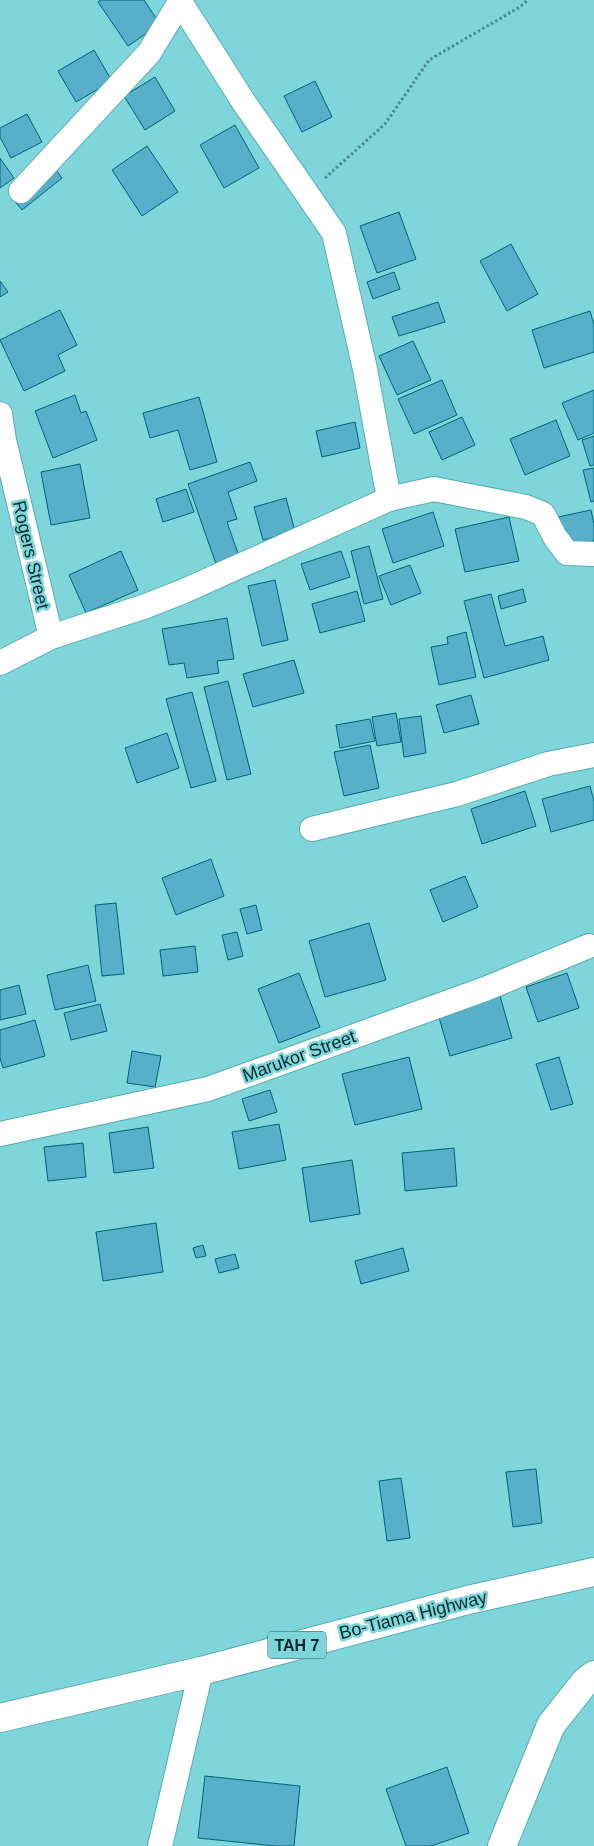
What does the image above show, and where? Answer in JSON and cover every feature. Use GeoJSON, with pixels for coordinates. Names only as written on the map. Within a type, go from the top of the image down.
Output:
{"type":"FeatureCollection","features":[{"type":"Feature","properties":{"kind":"main road","name":"Bo-Tiama Highway"},"geometry":{"type":"LineString","coordinates":[[0,1718],[200,1670],[468,1600],[594,1572]]}},
{"type":"Feature","properties":{"kind":"main road"},"geometry":{"type":"LineString","coordinates":[[502,1846],[551,1725],[585,1682],[594,1675]]}},
{"type":"Feature","properties":{"kind":"street"},"geometry":{"type":"LineString","coordinates":[[21,191],[150,53],[180,1],[243,101],[334,233],[365,370],[389,499]]}},
{"type":"Feature","properties":{"kind":"street","name":"Rogers Street"},"geometry":{"type":"LineString","coordinates":[[0,414],[4,440],[51,637]]}},
{"type":"Feature","properties":{"kind":"street"},"geometry":{"type":"LineString","coordinates":[[0,663],[51,637],[146,606],[184,590],[389,499],[434,489],[526,507],[543,514],[554,537],[567,553],[594,554]]}},
{"type":"Feature","properties":{"kind":"street"},"geometry":{"type":"LineString","coordinates":[[312,829],[457,794],[548,764],[594,755]]}},
{"type":"Feature","properties":{"kind":"street","name":"Marukor Street"},"geometry":{"type":"LineString","coordinates":[[0,1134],[208,1089],[485,989],[589,946]]}},
{"type":"Feature","properties":{"kind":"street"},"geometry":{"type":"LineString","coordinates":[[160,1846],[200,1670]]}},
{"type":"Feature","properties":{"kind":"path"},"geometry":{"type":"LineString","coordinates":[[306,194],[385,124],[429,60],[520,7],[528,0]]}},
{"type":"Feature","properties":{"kind":"building"},"geometry":{"type":"Polygon","coordinates":[[[101,0],[144,0],[160,24],[128,46],[98,2],[101,0]]]}},
{"type":"Feature","properties":{"kind":"building"},"geometry":{"type":"Polygon","coordinates":[[[94,50],[112,81],[76,102],[58,71],[94,50]]]}},
{"type":"Feature","properties":{"kind":"building"},"geometry":{"type":"Polygon","coordinates":[[[155,77],[175,111],[145,130],[124,96],[155,77]]]}},
{"type":"Feature","properties":{"kind":"building"},"geometry":{"type":"Polygon","coordinates":[[[315,81],[332,117],[302,132],[284,96],[315,81]]]}},
{"type":"Feature","properties":{"kind":"building"},"geometry":{"type":"Polygon","coordinates":[[[27,114],[42,142],[11,158],[0,137],[0,128],[27,114]]]}},
{"type":"Feature","properties":{"kind":"building"},"geometry":{"type":"Polygon","coordinates":[[[235,125],[259,168],[224,188],[200,145],[235,125]]]}},
{"type":"Feature","properties":{"kind":"building"},"geometry":{"type":"Polygon","coordinates":[[[147,146],[178,192],[142,216],[112,170],[147,146]]]}},
{"type":"Feature","properties":{"kind":"building"},"geometry":{"type":"Polygon","coordinates":[[[0,158],[14,178],[0,188],[0,158]]]}},
{"type":"Feature","properties":{"kind":"building"},"geometry":{"type":"Polygon","coordinates":[[[54,167],[62,178],[22,210],[13,199],[54,167]]]}},
{"type":"Feature","properties":{"kind":"building"},"geometry":{"type":"Polygon","coordinates":[[[399,212],[416,259],[377,273],[360,226],[399,212]]]}},
{"type":"Feature","properties":{"kind":"building"},"geometry":{"type":"Polygon","coordinates":[[[511,244],[538,294],[507,311],[480,261],[511,244]]]}},
{"type":"Feature","properties":{"kind":"building"},"geometry":{"type":"Polygon","coordinates":[[[394,272],[400,289],[373,299],[367,282],[394,272]]]}},
{"type":"Feature","properties":{"kind":"building"},"geometry":{"type":"Polygon","coordinates":[[[0,281],[8,292],[0,297],[0,281]]]}},
{"type":"Feature","properties":{"kind":"building"},"geometry":{"type":"Polygon","coordinates":[[[438,302],[445,322],[399,336],[392,317],[438,302]]]}},
{"type":"Feature","properties":{"kind":"building"},"geometry":{"type":"Polygon","coordinates":[[[60,310],[77,345],[58,355],[65,371],[24,391],[0,340],[60,310]]]}},
{"type":"Feature","properties":{"kind":"building"},"geometry":{"type":"Polygon","coordinates":[[[590,311],[594,325],[594,352],[544,368],[532,330],[590,311]]]}},
{"type":"Feature","properties":{"kind":"building"},"geometry":{"type":"Polygon","coordinates":[[[413,341],[431,380],[397,395],[379,356],[413,341]]]}},
{"type":"Feature","properties":{"kind":"building"},"geometry":{"type":"Polygon","coordinates":[[[442,380],[457,415],[414,434],[398,399],[442,380]]]}},
{"type":"Feature","properties":{"kind":"building"},"geometry":{"type":"Polygon","coordinates":[[[594,390],[594,433],[578,440],[562,403],[594,390]]]}},
{"type":"Feature","properties":{"kind":"building"},"geometry":{"type":"Polygon","coordinates":[[[75,395],[81,413],[86,411],[97,440],[53,458],[35,411],[75,395]]]}},
{"type":"Feature","properties":{"kind":"building"},"geometry":{"type":"Polygon","coordinates":[[[199,397],[217,462],[190,470],[178,430],[150,438],[143,413],[199,397]]]}},
{"type":"Feature","properties":{"kind":"building"},"geometry":{"type":"Polygon","coordinates":[[[462,417],[475,445],[442,460],[429,432],[462,417]]]}},
{"type":"Feature","properties":{"kind":"building"},"geometry":{"type":"Polygon","coordinates":[[[556,420],[570,456],[525,475],[510,439],[556,420]]]}},
{"type":"Feature","properties":{"kind":"building"},"geometry":{"type":"Polygon","coordinates":[[[355,422],[360,448],[322,457],[316,431],[355,422]]]}},
{"type":"Feature","properties":{"kind":"building"},"geometry":{"type":"Polygon","coordinates":[[[594,436],[594,465],[590,466],[582,440],[594,436]]]}},
{"type":"Feature","properties":{"kind":"building"},"geometry":{"type":"Polygon","coordinates":[[[250,462],[257,481],[228,492],[237,519],[227,522],[239,556],[216,564],[188,484],[250,462]]]}},
{"type":"Feature","properties":{"kind":"building"},"geometry":{"type":"Polygon","coordinates":[[[80,464],[90,518],[51,525],[41,472],[80,464]]]}},
{"type":"Feature","properties":{"kind":"building"},"geometry":{"type":"Polygon","coordinates":[[[594,468],[594,501],[591,502],[583,470],[594,468]]]}},
{"type":"Feature","properties":{"kind":"building"},"geometry":{"type":"Polygon","coordinates":[[[186,489],[194,512],[163,522],[156,499],[186,489]]]}},
{"type":"Feature","properties":{"kind":"building"},"geometry":{"type":"Polygon","coordinates":[[[286,498],[295,531],[263,540],[254,507],[286,498]]]}},
{"type":"Feature","properties":{"kind":"building"},"geometry":{"type":"Polygon","coordinates":[[[591,510],[594,524],[594,541],[565,548],[558,517],[591,510]]]}},
{"type":"Feature","properties":{"kind":"building"},"geometry":{"type":"Polygon","coordinates":[[[433,512],[444,546],[393,563],[382,529],[433,512]]]}},
{"type":"Feature","properties":{"kind":"building"},"geometry":{"type":"Polygon","coordinates":[[[509,517],[519,561],[465,572],[455,529],[509,517]]]}},
{"type":"Feature","properties":{"kind":"building"},"geometry":{"type":"Polygon","coordinates":[[[369,546],[383,599],[364,604],[351,551],[369,546]]]}},
{"type":"Feature","properties":{"kind":"building"},"geometry":{"type":"Polygon","coordinates":[[[121,551],[138,590],[86,613],[69,575],[121,551]]]}},
{"type":"Feature","properties":{"kind":"building"},"geometry":{"type":"Polygon","coordinates":[[[341,551],[350,577],[310,590],[301,564],[341,551]]]}},
{"type":"Feature","properties":{"kind":"building"},"geometry":{"type":"Polygon","coordinates":[[[410,565],[421,593],[391,605],[379,576],[410,565]]]}},
{"type":"Feature","properties":{"kind":"building"},"geometry":{"type":"Polygon","coordinates":[[[275,580],[288,640],[262,646],[248,586],[275,580]]]}},
{"type":"Feature","properties":{"kind":"building"},"geometry":{"type":"Polygon","coordinates":[[[523,589],[526,602],[501,609],[498,596],[523,589]]]}},
{"type":"Feature","properties":{"kind":"building"},"geometry":{"type":"Polygon","coordinates":[[[357,591],[365,621],[320,633],[312,604],[357,591]]]}},
{"type":"Feature","properties":{"kind":"building"},"geometry":{"type":"Polygon","coordinates":[[[491,594],[505,646],[543,636],[549,660],[484,678],[464,601],[491,594]]]}},
{"type":"Feature","properties":{"kind":"building"},"geometry":{"type":"Polygon","coordinates":[[[227,618],[234,659],[217,661],[219,673],[187,678],[184,663],[169,665],[162,629],[227,618]]]}},
{"type":"Feature","properties":{"kind":"building"},"geometry":{"type":"Polygon","coordinates":[[[466,632],[476,677],[439,685],[431,647],[448,644],[447,637],[466,632]]]}},
{"type":"Feature","properties":{"kind":"building"},"geometry":{"type":"Polygon","coordinates":[[[294,660],[304,693],[253,707],[243,674],[294,660]]]}},
{"type":"Feature","properties":{"kind":"building"},"geometry":{"type":"Polygon","coordinates":[[[228,681],[251,774],[227,780],[204,687],[228,681]]]}},
{"type":"Feature","properties":{"kind":"building"},"geometry":{"type":"Polygon","coordinates":[[[192,692],[216,781],[191,788],[166,699],[192,692]]]}},
{"type":"Feature","properties":{"kind":"building"},"geometry":{"type":"Polygon","coordinates":[[[471,695],[479,724],[444,733],[436,705],[471,695]]]}},
{"type":"Feature","properties":{"kind":"building"},"geometry":{"type":"Polygon","coordinates":[[[396,713],[401,742],[377,746],[372,717],[396,713]]]}},
{"type":"Feature","properties":{"kind":"building"},"geometry":{"type":"Polygon","coordinates":[[[421,716],[426,753],[404,757],[399,719],[421,716]]]}},
{"type":"Feature","properties":{"kind":"building"},"geometry":{"type":"Polygon","coordinates":[[[370,719],[375,741],[340,748],[336,725],[370,719]]]}},
{"type":"Feature","properties":{"kind":"building"},"geometry":{"type":"Polygon","coordinates":[[[167,733],[179,768],[137,783],[125,748],[167,733]]]}},
{"type":"Feature","properties":{"kind":"building"},"geometry":{"type":"Polygon","coordinates":[[[370,745],[379,788],[344,796],[334,752],[370,745]]]}},
{"type":"Feature","properties":{"kind":"building"},"geometry":{"type":"Polygon","coordinates":[[[590,786],[594,801],[594,820],[551,832],[542,799],[590,786]]]}},
{"type":"Feature","properties":{"kind":"building"},"geometry":{"type":"Polygon","coordinates":[[[525,791],[536,826],[482,844],[471,809],[525,791]]]}},
{"type":"Feature","properties":{"kind":"building"},"geometry":{"type":"Polygon","coordinates":[[[211,859],[224,896],[176,915],[162,878],[211,859]]]}},
{"type":"Feature","properties":{"kind":"building"},"geometry":{"type":"Polygon","coordinates":[[[465,876],[478,907],[443,922],[430,890],[465,876]]]}},
{"type":"Feature","properties":{"kind":"building"},"geometry":{"type":"Polygon","coordinates":[[[116,903],[124,974],[102,976],[95,905],[116,903]]]}},
{"type":"Feature","properties":{"kind":"building"},"geometry":{"type":"Polygon","coordinates":[[[256,905],[262,930],[247,934],[240,909],[256,905]]]}},
{"type":"Feature","properties":{"kind":"building"},"geometry":{"type":"Polygon","coordinates":[[[369,923],[386,980],[325,997],[309,941],[369,923]]]}},
{"type":"Feature","properties":{"kind":"building"},"geometry":{"type":"Polygon","coordinates":[[[237,932],[243,956],[228,960],[222,935],[237,932]]]}},
{"type":"Feature","properties":{"kind":"building"},"geometry":{"type":"Polygon","coordinates":[[[195,946],[198,972],[163,976],[160,950],[195,946]]]}},
{"type":"Feature","properties":{"kind":"building"},"geometry":{"type":"Polygon","coordinates":[[[88,965],[96,1001],[55,1010],[47,975],[88,965]]]}},
{"type":"Feature","properties":{"kind":"building"},"geometry":{"type":"Polygon","coordinates":[[[299,973],[320,1027],[279,1043],[258,989],[299,973]]]}},
{"type":"Feature","properties":{"kind":"building"},"geometry":{"type":"Polygon","coordinates":[[[567,973],[579,1008],[538,1022],[526,987],[567,973]]]}},
{"type":"Feature","properties":{"kind":"building"},"geometry":{"type":"Polygon","coordinates":[[[19,985],[26,1014],[0,1020],[0,990],[19,985]]]}},
{"type":"Feature","properties":{"kind":"building"},"geometry":{"type":"Polygon","coordinates":[[[500,996],[512,1038],[450,1056],[438,1014],[500,996]]]}},
{"type":"Feature","properties":{"kind":"building"},"geometry":{"type":"Polygon","coordinates":[[[100,1004],[107,1031],[71,1040],[64,1013],[100,1004]]]}},
{"type":"Feature","properties":{"kind":"building"},"geometry":{"type":"Polygon","coordinates":[[[35,1020],[45,1056],[3,1068],[0,1058],[0,1030],[35,1020]]]}},
{"type":"Feature","properties":{"kind":"building"},"geometry":{"type":"Polygon","coordinates":[[[132,1051],[161,1056],[155,1087],[127,1083],[132,1051]]]}},
{"type":"Feature","properties":{"kind":"building"},"geometry":{"type":"Polygon","coordinates":[[[409,1057],[422,1109],[355,1125],[342,1074],[409,1057]]]}},
{"type":"Feature","properties":{"kind":"building"},"geometry":{"type":"Polygon","coordinates":[[[559,1057],[573,1104],[551,1110],[536,1064],[559,1057]]]}},
{"type":"Feature","properties":{"kind":"building"},"geometry":{"type":"Polygon","coordinates":[[[270,1090],[277,1112],[249,1121],[242,1099],[270,1090]]]}},
{"type":"Feature","properties":{"kind":"building"},"geometry":{"type":"Polygon","coordinates":[[[279,1124],[286,1160],[239,1169],[232,1132],[279,1124]]]}},
{"type":"Feature","properties":{"kind":"building"},"geometry":{"type":"Polygon","coordinates":[[[148,1127],[154,1168],[114,1173],[109,1133],[148,1127]]]}},
{"type":"Feature","properties":{"kind":"building"},"geometry":{"type":"Polygon","coordinates":[[[83,1143],[86,1177],[48,1181],[44,1147],[83,1143]]]}},
{"type":"Feature","properties":{"kind":"building"},"geometry":{"type":"Polygon","coordinates":[[[454,1148],[457,1186],[405,1191],[402,1153],[454,1148]]]}},
{"type":"Feature","properties":{"kind":"building"},"geometry":{"type":"Polygon","coordinates":[[[352,1160],[360,1214],[310,1222],[302,1168],[352,1160]]]}},
{"type":"Feature","properties":{"kind":"building"},"geometry":{"type":"Polygon","coordinates":[[[156,1223],[163,1272],[103,1281],[96,1232],[156,1223]]]}},
{"type":"Feature","properties":{"kind":"building"},"geometry":{"type":"Polygon","coordinates":[[[203,1245],[206,1256],[196,1258],[193,1248],[203,1245]]]}},
{"type":"Feature","properties":{"kind":"building"},"geometry":{"type":"Polygon","coordinates":[[[403,1248],[409,1271],[361,1284],[355,1261],[403,1248]]]}},
{"type":"Feature","properties":{"kind":"building"},"geometry":{"type":"Polygon","coordinates":[[[235,1254],[239,1268],[219,1273],[215,1259],[235,1254]]]}},
{"type":"Feature","properties":{"kind":"building"},"geometry":{"type":"Polygon","coordinates":[[[536,1469],[542,1523],[513,1527],[506,1472],[536,1469]]]}},
{"type":"Feature","properties":{"kind":"building"},"geometry":{"type":"Polygon","coordinates":[[[401,1478],[410,1538],[387,1541],[379,1481],[401,1478]]]}},
{"type":"Feature","properties":{"kind":"building"},"geometry":{"type":"Polygon","coordinates":[[[447,1767],[469,1833],[431,1846],[406,1846],[386,1789],[447,1767]]]}},
{"type":"Feature","properties":{"kind":"building"},"geometry":{"type":"Polygon","coordinates":[[[205,1776],[300,1786],[294,1846],[275,1846],[198,1838],[205,1776]]]}}]}
